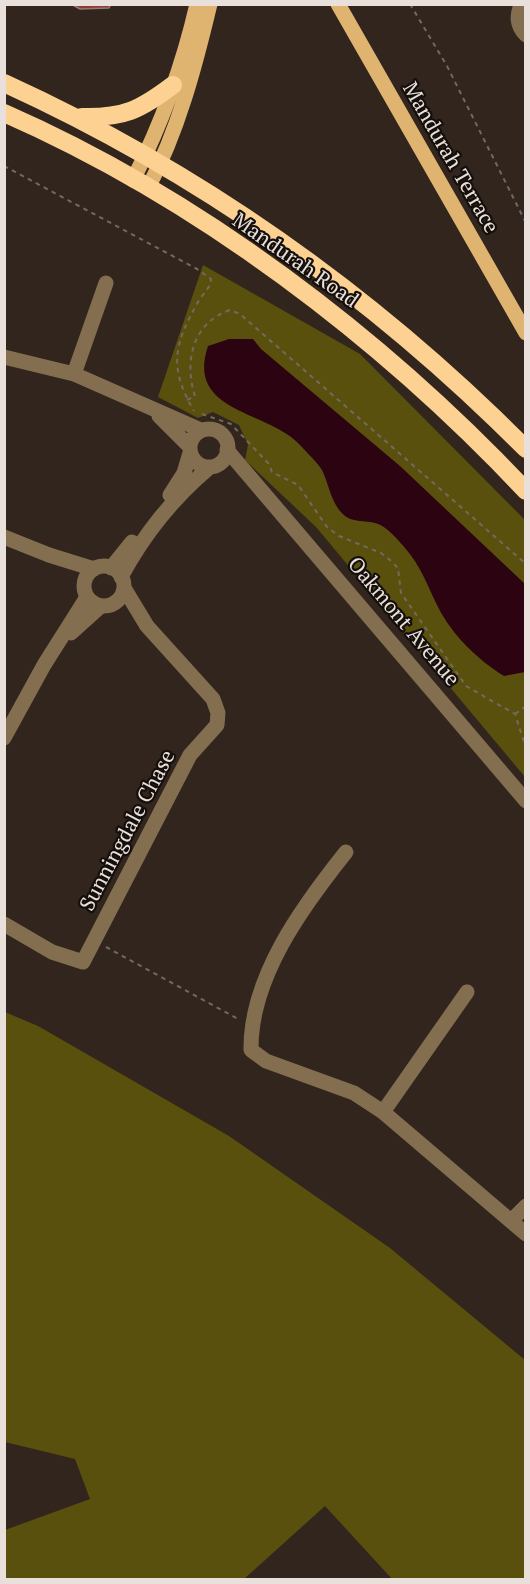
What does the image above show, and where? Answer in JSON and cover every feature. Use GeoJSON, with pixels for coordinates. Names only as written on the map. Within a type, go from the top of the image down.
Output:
{"type":"FeatureCollection","features":[{"type":"Feature","properties":{"kind":"highway","name":"Mandurah Road"},"geometry":{"type":"LineString","coordinates":[[4,82],[80,117],[154,158],[269,232],[343,287],[456,381],[525,449]]}},
{"type":"Feature","properties":{"kind":"highway"},"geometry":{"type":"LineString","coordinates":[[80,117],[127,113],[150,103],[173,85]]}},
{"type":"Feature","properties":{"kind":"highway","name":"Mandurah Road"},"geometry":{"type":"LineString","coordinates":[[4,114],[140,184],[260,260],[358,333],[468,432],[525,491]]}},
{"type":"Feature","properties":{"kind":"main road"},"geometry":{"type":"LineString","coordinates":[[154,158],[173,85],[188,44],[197,4]]}},
{"type":"Feature","properties":{"kind":"main road"},"geometry":{"type":"LineString","coordinates":[[140,184],[177,121],[210,4]]}},
{"type":"Feature","properties":{"kind":"main road","name":"Mandurah Terrace"},"geometry":{"type":"LineString","coordinates":[[338,4],[525,333]]}},
{"type":"Feature","properties":{"kind":"street"},"geometry":{"type":"LineString","coordinates":[[521,4],[518,26],[525,34]]}},
{"type":"Feature","properties":{"kind":"street"},"geometry":{"type":"LineString","coordinates":[[74,374],[106,283]]}},
{"type":"Feature","properties":{"kind":"street"},"geometry":{"type":"LineString","coordinates":[[4,357],[74,374],[201,430],[209,429],[220,433],[226,442],[227,450],[224,459],[181,494],[151,529],[119,578]]}},
{"type":"Feature","properties":{"kind":"street"},"geometry":{"type":"LineString","coordinates":[[155,411],[190,450],[198,463],[246,472]]}},
{"type":"Feature","properties":{"kind":"street"},"geometry":{"type":"LineString","coordinates":[[59,643],[120,597],[119,578],[178,484],[193,437],[201,430]]}},
{"type":"Feature","properties":{"kind":"street","name":"Oakmont Avenue"},"geometry":{"type":"LineString","coordinates":[[227,450],[280,509],[525,801]]}},
{"type":"Feature","properties":{"kind":"street"},"geometry":{"type":"LineString","coordinates":[[4,537],[49,555],[119,578]]}},
{"type":"Feature","properties":{"kind":"street"},"geometry":{"type":"LineString","coordinates":[[49,555],[86,589]]}},
{"type":"Feature","properties":{"kind":"street"},"geometry":{"type":"LineString","coordinates":[[4,738],[44,664],[59,643],[94,569]]}},
{"type":"Feature","properties":{"kind":"street","name":"Sunningdale Chase"},"geometry":{"type":"LineString","coordinates":[[4,924],[52,952],[83,962],[190,755],[217,725],[218,713],[213,699],[147,626],[119,578]]}},
{"type":"Feature","properties":{"kind":"street","name":"Sunningdale Chase"},"geometry":{"type":"LineString","coordinates":[[86,589],[107,605],[147,626]]}},
{"type":"Feature","properties":{"kind":"street"},"geometry":{"type":"LineString","coordinates":[[346,852],[322,882],[281,948],[265,982],[251,1026],[251,1050],[266,1061],[354,1093],[383,1112],[525,1234]]}},
{"type":"Feature","properties":{"kind":"street"},"geometry":{"type":"LineString","coordinates":[[383,1112],[467,992]]}},
{"type":"Feature","properties":{"kind":"street"},"geometry":{"type":"LineString","coordinates":[[511,1221],[525,1206]]}},
{"type":"Feature","properties":{"kind":"path"},"geometry":{"type":"LineString","coordinates":[[410,4],[447,66],[525,223]]}},
{"type":"Feature","properties":{"kind":"path"},"geometry":{"type":"LineString","coordinates":[[4,166],[197,269],[211,279],[211,285],[198,303],[185,329],[175,363],[178,380],[196,414],[204,414],[231,424],[269,464],[272,472],[298,485],[333,532],[381,553],[398,568],[401,593],[466,686],[515,714],[525,747]]}},
{"type":"Feature","properties":{"kind":"path"},"geometry":{"type":"LineString","coordinates":[[188,400],[195,396],[190,382],[189,356],[197,337],[222,312],[230,310],[240,314],[525,564]]}},
{"type":"Feature","properties":{"kind":"path"},"geometry":{"type":"LineString","coordinates":[[515,714],[525,706]]}},
{"type":"Feature","properties":{"kind":"path"},"geometry":{"type":"LineString","coordinates":[[94,941],[251,1026]]}},
{"type":"Feature","properties":{"kind":"shaded area"},"geometry":{"type":"Polygon","coordinates":[[[203,265],[360,354],[525,520],[525,777],[316,527],[245,460],[248,445],[239,425],[213,412],[198,418],[158,397],[203,265]]]}},
{"type":"Feature","properties":{"kind":"shaded area"},"geometry":{"type":"Polygon","coordinates":[[[229,339],[253,339],[261,349],[400,466],[525,584],[525,672],[504,676],[475,655],[444,617],[416,562],[393,534],[378,524],[347,518],[333,500],[322,470],[301,446],[287,434],[234,408],[219,398],[208,385],[204,368],[208,346],[229,339]]]}},
{"type":"Feature","properties":{"kind":"shaded area"},"geometry":{"type":"Polygon","coordinates":[[[5,1012],[38,1026],[229,1136],[390,1248],[525,1360],[525,1579],[392,1579],[325,1506],[244,1579],[5,1579],[5,1530],[90,1499],[75,1459],[5,1442],[5,1012]]]}},
{"type":"Feature","properties":{"kind":"building"},"geometry":{"type":"Polygon","coordinates":[[[71,4],[111,4],[109,8],[80,9],[71,4]]]}}]}
